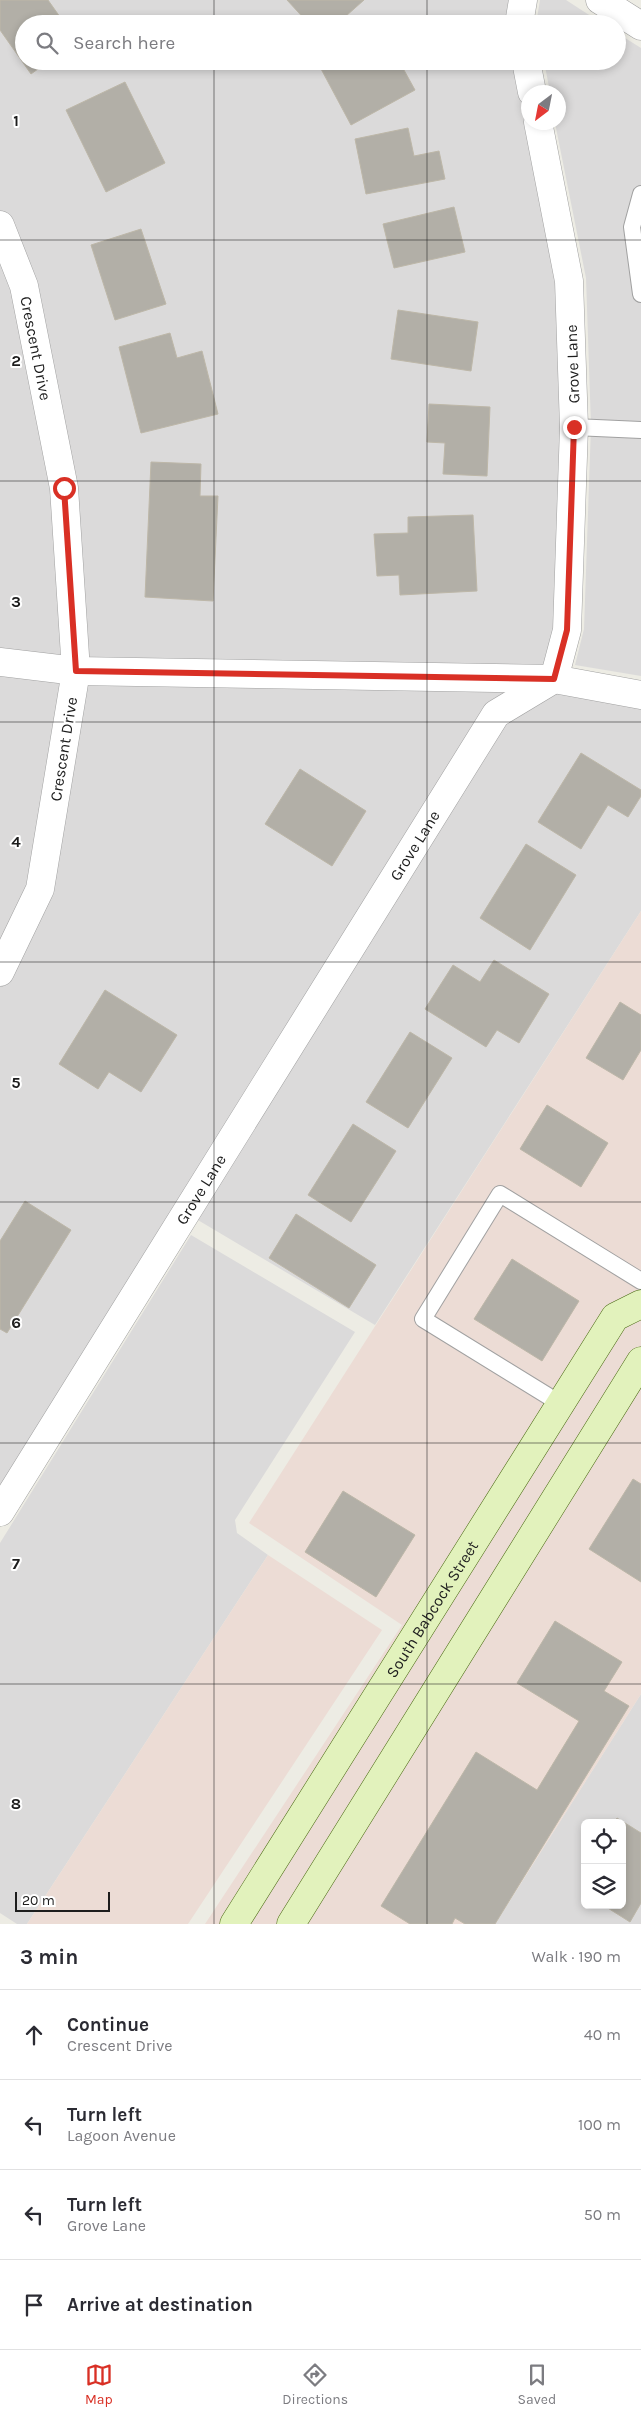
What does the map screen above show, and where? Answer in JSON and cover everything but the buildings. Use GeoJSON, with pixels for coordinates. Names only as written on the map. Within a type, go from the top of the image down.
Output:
{"type":"FeatureCollection","features":[{"type":"Feature","properties":{"kind":"main road","name":"South Babcock Street"},"geometry":{"type":"LineString","coordinates":[[234,1924],[615,1317],[641,1304]]}},
{"type":"Feature","properties":{"kind":"main road"},"geometry":{"type":"LineString","coordinates":[[291,1924],[641,1361]]}},
{"type":"Feature","properties":{"kind":"street"},"geometry":{"type":"LineString","coordinates":[[520,15],[523,0]]}},
{"type":"Feature","properties":{"kind":"street"},"geometry":{"type":"LineString","coordinates":[[600,0],[624,15]]}},
{"type":"Feature","properties":{"kind":"street"},"geometry":{"type":"LineString","coordinates":[[626,16],[641,26]]}},
{"type":"Feature","properties":{"kind":"street"},"geometry":{"type":"LineString","coordinates":[[528,70],[531,85]]}},
{"type":"Feature","properties":{"kind":"street","name":"Grove Lane"},"geometry":{"type":"LineString","coordinates":[[0,1512],[496,714],[554,679],[567,630],[574,427],[569,280],[540,130]]}},
{"type":"Feature","properties":{"kind":"street","name":"Crescent Drive"},"geometry":{"type":"LineString","coordinates":[[0,226],[24,286],[64,488],[76,671],[40,889],[0,972]]}},
{"type":"Feature","properties":{"kind":"street"},"geometry":{"type":"LineString","coordinates":[[0,662],[76,671],[554,679],[641,695]]}},
{"type":"Feature","properties":{"kind":"lane"},"geometry":{"type":"LineString","coordinates":[[641,194],[632,228],[641,294]]}},
{"type":"Feature","properties":{"kind":"lane"},"geometry":{"type":"LineString","coordinates":[[574,427],[641,430]]}},
{"type":"Feature","properties":{"kind":"lane"},"geometry":{"type":"LineString","coordinates":[[561,1404],[423,1319],[500,1194],[641,1281]]}},
{"type":"Feature","properties":{"kind":"shaded area"},"geometry":{"type":"Polygon","coordinates":[[[0,0],[523,0],[520,15],[15,15],[15,70],[526,70],[527,85],[521,85],[521,130],[530,130],[569,281],[554,679],[641,695],[641,911],[375,1325],[186,1213],[0,1512],[0,0]]]}},
{"type":"Feature","properties":{"kind":"shaded area"},"geometry":{"type":"Polygon","coordinates":[[[540,0],[566,0],[589,15],[538,15],[540,0]]]}},
{"type":"Feature","properties":{"kind":"shaded area"},"geometry":{"type":"Polygon","coordinates":[[[626,39],[641,48],[641,676],[575,665],[584,629],[591,426],[586,278],[556,130],[566,130],[566,85],[549,85],[546,70],[626,70],[626,39]]]}},
{"type":"Feature","properties":{"kind":"shaded area"},"geometry":{"type":"Polygon","coordinates":[[[641,911],[641,1694],[495,1924],[205,1924],[402,1625],[249,1523],[641,911]]]}},
{"type":"Feature","properties":{"kind":"shaded area"},"geometry":{"type":"Polygon","coordinates":[[[191,1235],[355,1332],[235,1520],[237,1533],[268,1555],[27,1924],[17,1924],[0,1913],[0,1543],[191,1235]]]}},
{"type":"Feature","properties":{"kind":"shaded area"},"geometry":{"type":"Polygon","coordinates":[[[268,1555],[382,1630],[188,1924],[27,1924],[268,1555]]]}},
{"type":"Feature","properties":{"kind":"shaded area"},"geometry":{"type":"Polygon","coordinates":[[[641,1694],[641,1924],[495,1924],[641,1694]]]}},
{"type":"Feature","properties":{"kind":"route"},"geometry":{"type":"LineString","coordinates":[[64,488],[76,671],[554,679],[567,630],[574,427]]}}]}
